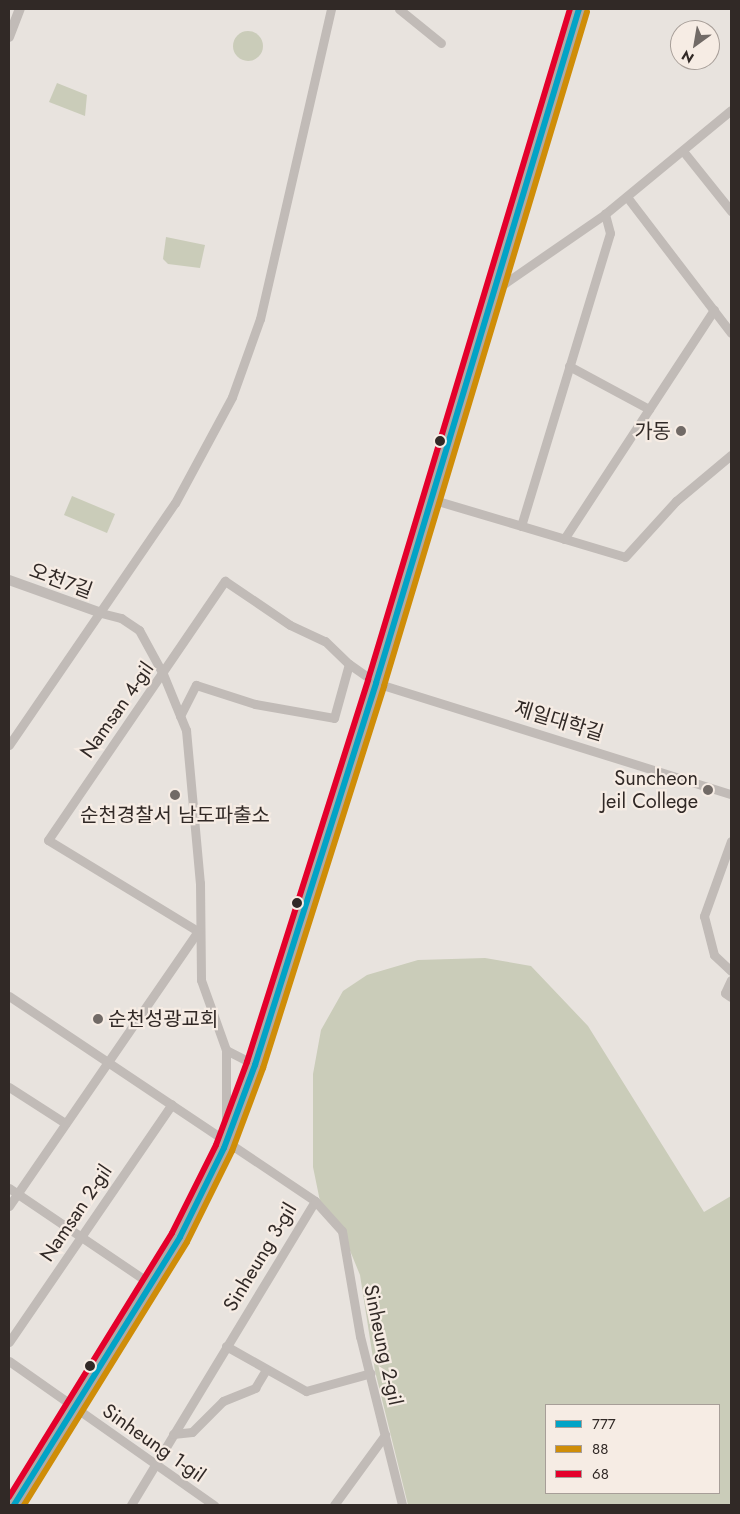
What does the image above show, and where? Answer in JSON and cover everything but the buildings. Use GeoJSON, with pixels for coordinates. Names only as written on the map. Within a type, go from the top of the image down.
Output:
{"type":"FeatureCollection","features":[{"type":"Feature","properties":{"kind":"main road"},"geometry":{"type":"LineString","coordinates":[[14,1505],[152,1285],[198,1204],[227,1140],[255,1065],[376,683],[529,167],[579,9]]}},
{"type":"Feature","properties":{"kind":"street"},"geometry":{"type":"LineString","coordinates":[[9,37],[20,9]]}},
{"type":"Feature","properties":{"kind":"street"},"geometry":{"type":"LineString","coordinates":[[9,745],[184,489],[242,376],[260,319],[331,9]]}},
{"type":"Feature","properties":{"kind":"street"},"geometry":{"type":"LineString","coordinates":[[399,9],[441,43]]}},
{"type":"Feature","properties":{"kind":"street"},"geometry":{"type":"LineString","coordinates":[[493,288],[605,214],[731,110]]}},
{"type":"Feature","properties":{"kind":"street"},"geometry":{"type":"LineString","coordinates":[[683,150],[731,211]]}},
{"type":"Feature","properties":{"kind":"street"},"geometry":{"type":"LineString","coordinates":[[627,197],[731,333]]}},
{"type":"Feature","properties":{"kind":"street"},"geometry":{"type":"LineString","coordinates":[[521,526],[610,233],[605,214]]}},
{"type":"Feature","properties":{"kind":"street"},"geometry":{"type":"LineString","coordinates":[[564,540],[714,310]]}},
{"type":"Feature","properties":{"kind":"street"},"geometry":{"type":"LineString","coordinates":[[570,366],[649,409]]}},
{"type":"Feature","properties":{"kind":"street"},"geometry":{"type":"LineString","coordinates":[[431,499],[625,557],[676,501],[731,454]]}},
{"type":"Feature","properties":{"kind":"street","name":"오천7길"},"geometry":{"type":"LineString","coordinates":[[9,580],[101,613]]}},
{"type":"Feature","properties":{"kind":"street","name":"Namsan 4-gil"},"geometry":{"type":"LineString","coordinates":[[197,931],[48,840],[164,674],[225,581],[290,625],[325,641],[349,664]]}},
{"type":"Feature","properties":{"kind":"street"},"geometry":{"type":"LineString","coordinates":[[101,613],[121,618],[139,630],[164,674],[180,716],[192,767],[200,883],[197,931],[201,980],[226,1050],[227,1140]]}},
{"type":"Feature","properties":{"kind":"street"},"geometry":{"type":"LineString","coordinates":[[180,716],[196,685],[255,704],[334,718],[349,664]]}},
{"type":"Feature","properties":{"kind":"street","name":"제일대학길"},"geometry":{"type":"LineString","coordinates":[[349,664],[376,683],[731,794]]}},
{"type":"Feature","properties":{"kind":"street"},"geometry":{"type":"LineString","coordinates":[[731,841],[704,916],[714,955],[731,971]]}},
{"type":"Feature","properties":{"kind":"street"},"geometry":{"type":"LineString","coordinates":[[9,1206],[197,931]]}},
{"type":"Feature","properties":{"kind":"street"},"geometry":{"type":"LineString","coordinates":[[731,980],[725,993],[731,997]]}},
{"type":"Feature","properties":{"kind":"street"},"geometry":{"type":"LineString","coordinates":[[9,996],[227,1140]]}},
{"type":"Feature","properties":{"kind":"street"},"geometry":{"type":"LineString","coordinates":[[226,1050],[255,1065]]}},
{"type":"Feature","properties":{"kind":"street"},"geometry":{"type":"LineString","coordinates":[[9,1087],[64,1123]]}},
{"type":"Feature","properties":{"kind":"street","name":"Namsan 2-gil"},"geometry":{"type":"LineString","coordinates":[[9,1342],[172,1104]]}},
{"type":"Feature","properties":{"kind":"street","name":"Sinheung 3-gil"},"geometry":{"type":"LineString","coordinates":[[131,1505],[315,1201],[227,1140]]}},
{"type":"Feature","properties":{"kind":"street"},"geometry":{"type":"LineString","coordinates":[[9,1188],[152,1285]]}},
{"type":"Feature","properties":{"kind":"street","name":"Sinheung 2-gil"},"geometry":{"type":"LineString","coordinates":[[315,1201],[342,1231],[371,1373],[402,1505]]}},
{"type":"Feature","properties":{"kind":"street"},"geometry":{"type":"LineString","coordinates":[[226,1346],[306,1392],[371,1373]]}},
{"type":"Feature","properties":{"kind":"street","name":"Sinheung 1-gil"},"geometry":{"type":"LineString","coordinates":[[9,1361],[155,1466],[214,1505]]}},
{"type":"Feature","properties":{"kind":"street"},"geometry":{"type":"LineString","coordinates":[[173,1434],[192,1432],[223,1401],[255,1388],[266,1370]]}},
{"type":"Feature","properties":{"kind":"street"},"geometry":{"type":"LineString","coordinates":[[334,1505],[385,1435]]}},
{"type":"Feature","properties":{"kind":"green space"},"geometry":{"type":"Polygon","coordinates":[[[248,31],[259,35],[263,46],[259,57],[248,61],[237,57],[233,46],[237,35],[248,31]]]}},
{"type":"Feature","properties":{"kind":"green space"},"geometry":{"type":"Polygon","coordinates":[[[57,83],[87,95],[85,116],[49,102],[57,83]]]}},
{"type":"Feature","properties":{"kind":"green space"},"geometry":{"type":"Polygon","coordinates":[[[166,237],[205,245],[200,268],[168,264],[163,259],[166,237]]]}},
{"type":"Feature","properties":{"kind":"green space"},"geometry":{"type":"Polygon","coordinates":[[[72,496],[115,514],[107,533],[64,515],[72,496]]]}},
{"type":"Feature","properties":{"kind":"green space"},"geometry":{"type":"Polygon","coordinates":[[[485,958],[531,966],[588,1026],[704,1212],[731,1196],[731,1505],[408,1505],[375,1371],[360,1275],[342,1231],[321,1206],[313,1167],[313,1074],[321,1030],[343,991],[367,975],[418,960],[485,958]]]}},
{"type":"Feature","properties":{"kind":"transit line","name":"68"},"geometry":{"type":"LineString","coordinates":[[9,1497],[172,1233],[216,1145],[247,1062],[368,680],[570,9]]}},
{"type":"Feature","properties":{"kind":"transit line","name":"777"},"geometry":{"type":"LineString","coordinates":[[14,1505],[180,1237],[224,1148],[255,1065],[376,683],[579,9]]}},
{"type":"Feature","properties":{"kind":"transit line","name":"88"},"geometry":{"type":"LineString","coordinates":[[24,1505],[187,1242],[232,1151],[263,1068],[384,686],[587,12]]}},
{"type":"Feature","properties":{"kind":"place","name":"가동"},"geometry":{"type":"Point","coordinates":[681,431]}},
{"type":"Feature","properties":{"kind":"place","name":"Suncheon Jeil College"},"geometry":{"type":"Point","coordinates":[708,790]}},
{"type":"Feature","properties":{"kind":"place","name":"순천경찰서 남도파출소"},"geometry":{"type":"Point","coordinates":[175,795]}},
{"type":"Feature","properties":{"kind":"place","name":"순천성광교회"},"geometry":{"type":"Point","coordinates":[98,1019]}}]}
